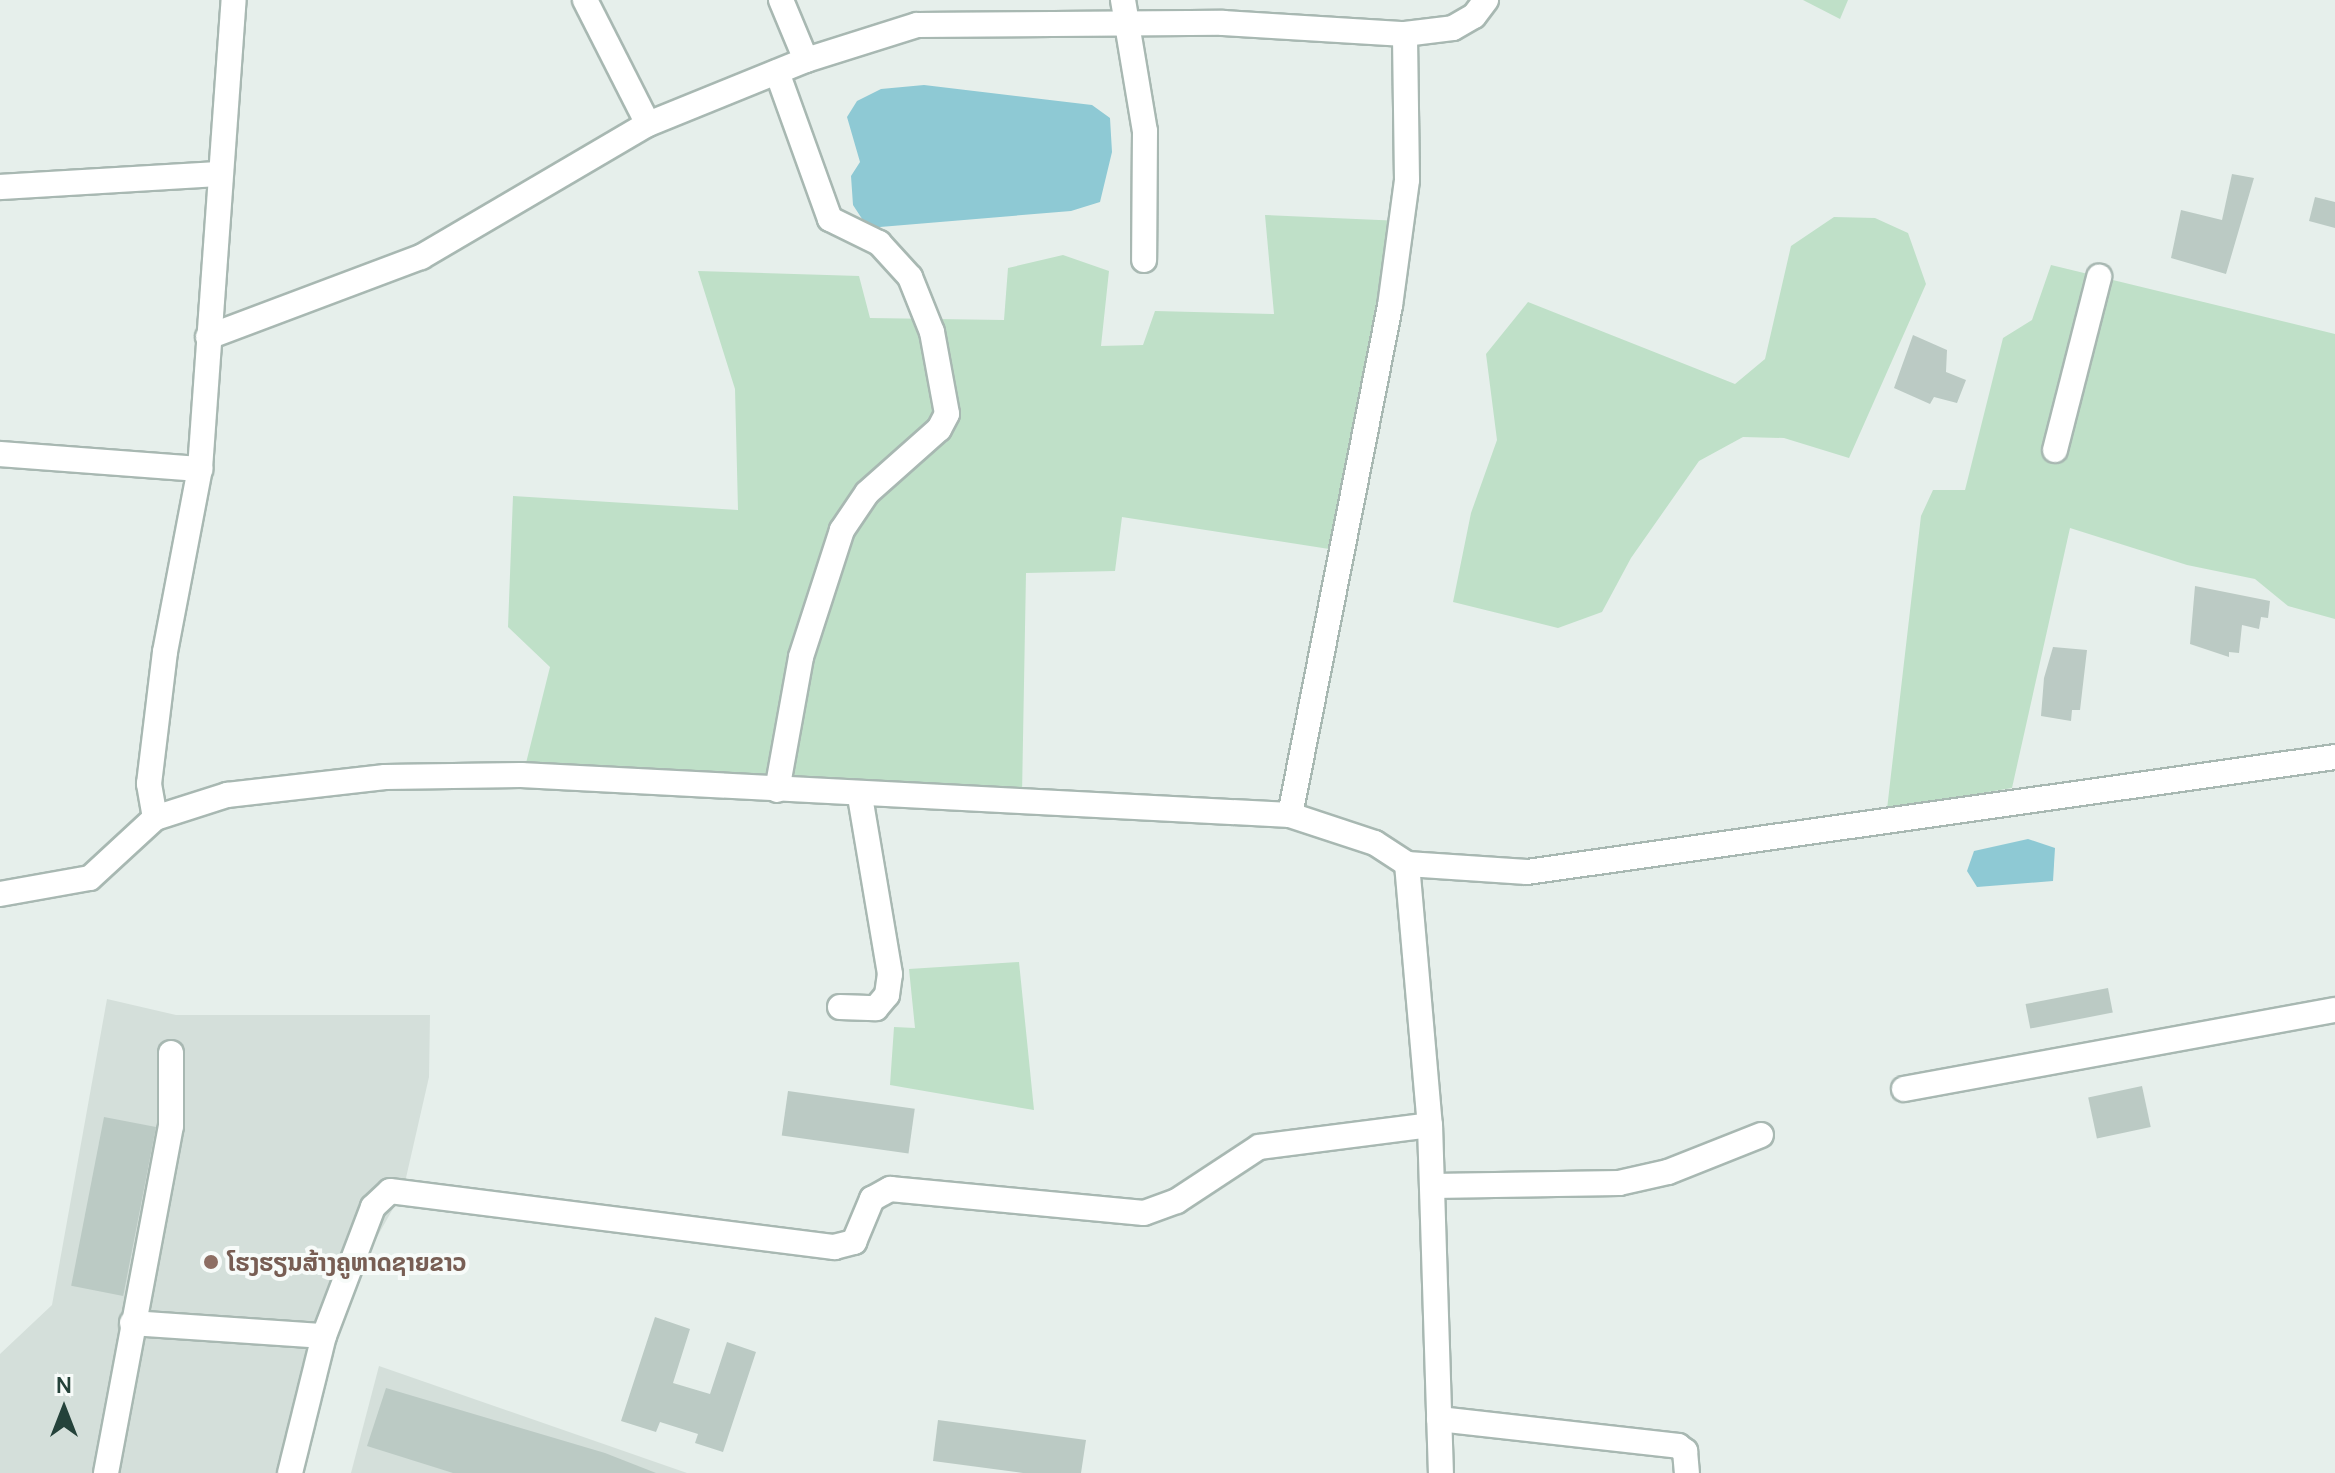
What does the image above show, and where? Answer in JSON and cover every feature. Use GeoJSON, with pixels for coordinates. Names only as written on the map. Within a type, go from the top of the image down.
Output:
{"type":"FeatureCollection","features":[{"type":"Feature","properties":{"kind":"street"},"geometry":{"type":"LineString","coordinates":[[155,818],[149,784],[163,667],[200,469],[234,0]]}},
{"type":"Feature","properties":{"kind":"street"},"geometry":{"type":"LineString","coordinates":[[585,0],[648,124]]}},
{"type":"Feature","properties":{"kind":"street"},"geometry":{"type":"LineString","coordinates":[[781,0],[806,60]]}},
{"type":"Feature","properties":{"kind":"street"},"geometry":{"type":"LineString","coordinates":[[208,337],[421,257],[553,185],[648,124],[806,60],[917,25],[1036,12],[1223,11],[1405,34],[1453,28],[1474,16],[1486,0]]}},
{"type":"Feature","properties":{"kind":"street"},"geometry":{"type":"LineString","coordinates":[[1126,12],[1145,131],[1144,260]]}},
{"type":"Feature","properties":{"kind":"street"},"geometry":{"type":"LineString","coordinates":[[1290,815],[1390,306],[1407,180],[1405,34]]}},
{"type":"Feature","properties":{"kind":"street"},"geometry":{"type":"LineString","coordinates":[[777,72],[821,206],[843,230],[879,243],[897,257],[910,277],[932,332],[947,414],[939,429],[867,493],[842,530],[801,657],[777,790]]}},
{"type":"Feature","properties":{"kind":"street"},"geometry":{"type":"LineString","coordinates":[[0,187],[219,174]]}},
{"type":"Feature","properties":{"kind":"street"},"geometry":{"type":"LineString","coordinates":[[2055,450],[2099,277]]}},
{"type":"Feature","properties":{"kind":"street"},"geometry":{"type":"LineString","coordinates":[[0,454],[200,469]]}},
{"type":"Feature","properties":{"kind":"street"},"geometry":{"type":"LineString","coordinates":[[0,894],[90,878],[155,818],[227,795],[385,777],[521,775],[860,796],[1290,815],[1375,843],[1407,864],[1527,872],[2335,757]]}},
{"type":"Feature","properties":{"kind":"street"},"geometry":{"type":"LineString","coordinates":[[840,1007],[876,1008],[887,995],[890,974],[860,796]]}},
{"type":"Feature","properties":{"kind":"street"},"geometry":{"type":"LineString","coordinates":[[1407,864],[1430,1125],[1441,1473]]}},
{"type":"Feature","properties":{"kind":"street"},"geometry":{"type":"LineString","coordinates":[[1904,1089],[2335,1010]]}},
{"type":"Feature","properties":{"kind":"street"},"geometry":{"type":"LineString","coordinates":[[106,1473],[171,1126],[171,1053]]}},
{"type":"Feature","properties":{"kind":"street"},"geometry":{"type":"LineString","coordinates":[[290,1473],[324,1336],[373,1207],[390,1191],[834,1247],[854,1242],[872,1199],[890,1189],[1144,1213],[1177,1201],[1259,1147],[1430,1125]]}},
{"type":"Feature","properties":{"kind":"street"},"geometry":{"type":"LineString","coordinates":[[1433,1186],[1619,1183],[1668,1172],[1761,1135]]}},
{"type":"Feature","properties":{"kind":"street"},"geometry":{"type":"LineString","coordinates":[[132,1323],[324,1336]]}},
{"type":"Feature","properties":{"kind":"street"},"geometry":{"type":"LineString","coordinates":[[1439,1419],[1678,1446],[1685,1451],[1687,1473]]}},
{"type":"Feature","properties":{"kind":"shaded area","name":"ໂຮງຮຽນສ້າງຄູຫາດຊາຍຂາວ"},"geometry":{"type":"Polygon","coordinates":[[[107,999],[176,1015],[430,1015],[429,1077],[403,1191],[334,1313],[290,1473],[0,1473],[0,1354],[52,1305],[107,999]]]}},
{"type":"Feature","properties":{"kind":"shaded area"},"geometry":{"type":"Polygon","coordinates":[[[379,1366],[687,1473],[351,1473],[379,1366]]]}},
{"type":"Feature","properties":{"kind":"green space"},"geometry":{"type":"Polygon","coordinates":[[[1803,0],[1848,0],[1840,19],[1803,0]]]}},
{"type":"Feature","properties":{"kind":"green space"},"geometry":{"type":"Polygon","coordinates":[[[1265,215],[1402,221],[1342,551],[1122,517],[1115,571],[1026,573],[1022,795],[525,767],[550,667],[508,627],[513,496],[738,510],[735,389],[698,271],[859,276],[870,318],[1004,320],[1008,268],[1063,255],[1109,271],[1101,346],[1143,345],[1155,311],[1274,314],[1265,215]]]}},
{"type":"Feature","properties":{"kind":"green space"},"geometry":{"type":"Polygon","coordinates":[[[1834,217],[1875,218],[1908,233],[1926,284],[1849,458],[1784,438],[1743,437],[1699,461],[1631,558],[1602,612],[1558,628],[1453,602],[1471,513],[1497,440],[1486,354],[1528,302],[1735,384],[1765,359],[1791,246],[1834,217]]]}},
{"type":"Feature","properties":{"kind":"green space"},"geometry":{"type":"Polygon","coordinates":[[[2051,265],[2335,334],[2335,619],[2288,606],[2255,579],[2187,565],[2070,528],[2012,788],[1887,809],[1921,516],[1933,490],[1965,490],[2003,338],[2032,320],[2051,265]]]}},
{"type":"Feature","properties":{"kind":"green space"},"geometry":{"type":"Polygon","coordinates":[[[1019,962],[1034,1110],[890,1085],[894,1027],[915,1028],[909,969],[1019,962]]]}},
{"type":"Feature","properties":{"kind":"water"},"geometry":{"type":"Polygon","coordinates":[[[924,85],[1092,105],[1110,118],[1112,152],[1100,202],[1071,211],[868,228],[853,205],[851,176],[860,162],[847,117],[857,101],[881,89],[924,85]]]}},
{"type":"Feature","properties":{"kind":"water"},"geometry":{"type":"Polygon","coordinates":[[[2028,839],[2055,848],[2053,881],[1977,887],[1967,871],[1974,851],[2028,839]]]}},
{"type":"Feature","properties":{"kind":"building"},"geometry":{"type":"Polygon","coordinates":[[[2232,174],[2254,178],[2226,274],[2171,258],[2181,210],[2222,220],[2232,174]]]}},
{"type":"Feature","properties":{"kind":"building"},"geometry":{"type":"Polygon","coordinates":[[[2315,197],[2335,202],[2335,228],[2309,221],[2315,197]]]}},
{"type":"Feature","properties":{"kind":"building"},"geometry":{"type":"Polygon","coordinates":[[[1913,335],[1947,350],[1946,372],[1966,380],[1957,403],[1934,397],[1930,404],[1894,388],[1913,335]]]}},
{"type":"Feature","properties":{"kind":"building"},"geometry":{"type":"Polygon","coordinates":[[[2195,586],[2270,601],[2268,618],[2261,617],[2259,629],[2242,625],[2239,653],[2229,652],[2229,657],[2190,644],[2195,586]]]}},
{"type":"Feature","properties":{"kind":"building"},"geometry":{"type":"Polygon","coordinates":[[[2053,647],[2087,650],[2080,710],[2072,710],[2071,721],[2041,716],[2044,678],[2053,647]]]}},
{"type":"Feature","properties":{"kind":"building"},"geometry":{"type":"Polygon","coordinates":[[[2108,988],[2113,1013],[2030,1029],[2026,1004],[2108,988]]]}},
{"type":"Feature","properties":{"kind":"building"},"geometry":{"type":"Polygon","coordinates":[[[2142,1086],[2151,1127],[2097,1139],[2088,1097],[2142,1086]]]}},
{"type":"Feature","properties":{"kind":"building"},"geometry":{"type":"Polygon","coordinates":[[[788,1091],[915,1109],[908,1153],[782,1136],[788,1091]]]}},
{"type":"Feature","properties":{"kind":"building"},"geometry":{"type":"Polygon","coordinates":[[[104,1117],[156,1127],[123,1296],[71,1286],[104,1117]]]}},
{"type":"Feature","properties":{"kind":"building"},"geometry":{"type":"Polygon","coordinates":[[[655,1317],[690,1329],[673,1383],[710,1394],[727,1342],[756,1352],[723,1452],[695,1443],[698,1434],[660,1422],[656,1432],[621,1421],[655,1317]]]}},
{"type":"Feature","properties":{"kind":"building"},"geometry":{"type":"Polygon","coordinates":[[[386,1388],[605,1453],[656,1473],[453,1473],[367,1446],[386,1388]]]}},
{"type":"Feature","properties":{"kind":"building"},"geometry":{"type":"Polygon","coordinates":[[[938,1420],[1086,1440],[1081,1473],[1023,1473],[933,1461],[938,1420]]]}},
{"type":"Feature","properties":{"kind":"place","name":"ໂຮງຮຽນສ້າງຄູຫາດຊາຍຂາວ"},"geometry":{"type":"Point","coordinates":[211,1262]}}]}
